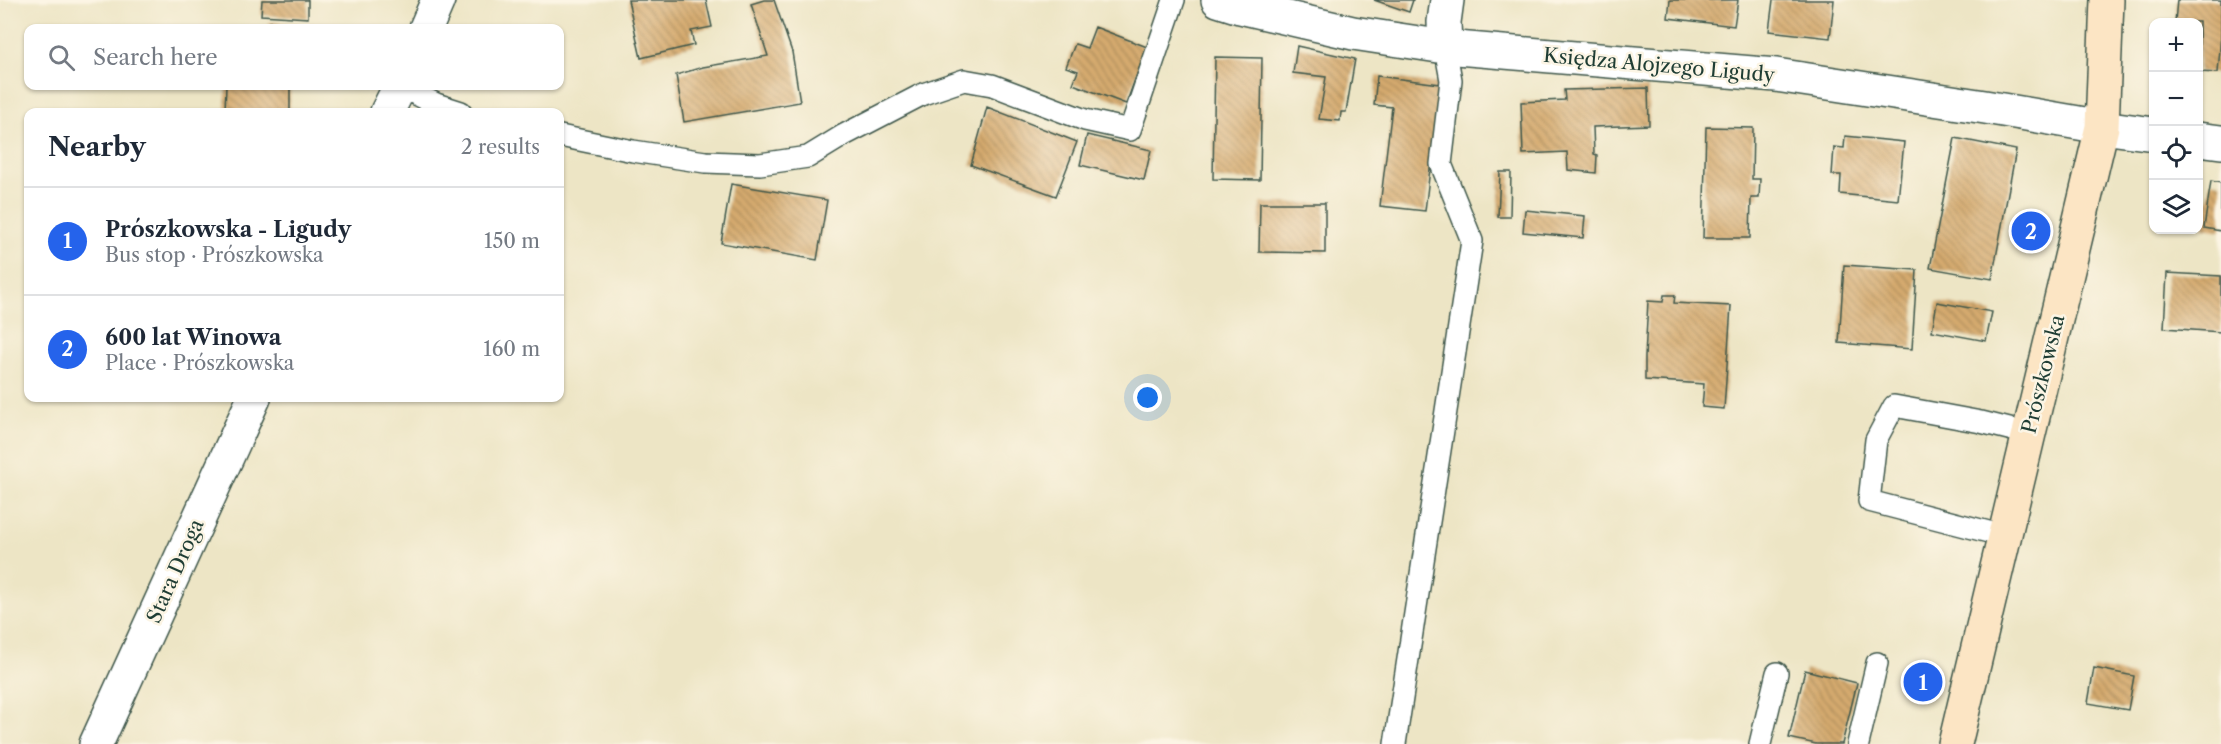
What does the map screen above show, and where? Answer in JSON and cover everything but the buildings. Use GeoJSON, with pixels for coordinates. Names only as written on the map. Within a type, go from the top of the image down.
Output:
{"type":"FeatureCollection","features":[{"type":"Feature","properties":{"kind":"main road","name":"Prószkowska"},"geometry":{"type":"LineString","coordinates":[[1955,744],[2102,128],[2107,0]]}},
{"type":"Feature","properties":{"kind":"street"},"geometry":{"type":"LineString","coordinates":[[428,24],[438,0]]}},
{"type":"Feature","properties":{"kind":"street","name":"Księdza Alojzego Ligudy"},"geometry":{"type":"LineString","coordinates":[[1218,0],[1353,33],[1445,47],[1776,75],[1985,107],[2102,128],[2149,133]]}},
{"type":"Feature","properties":{"kind":"street"},"geometry":{"type":"LineString","coordinates":[[1445,47],[1444,21],[1447,0]]}},
{"type":"Feature","properties":{"kind":"street"},"geometry":{"type":"LineString","coordinates":[[389,108],[398,90]]}},
{"type":"Feature","properties":{"kind":"street"},"geometry":{"type":"LineString","coordinates":[[2203,140],[2221,142]]}},
{"type":"Feature","properties":{"kind":"street","name":"Stara Droga"},"geometry":{"type":"LineString","coordinates":[[96,744],[252,402]]}},
{"type":"Feature","properties":{"kind":"lane"},"geometry":{"type":"LineString","coordinates":[[564,137],[633,151],[705,162],[760,164],[808,157],[844,135],[923,94],[964,80],[992,85],[1086,120],[1130,130],[1174,0]]}},
{"type":"Feature","properties":{"kind":"lane"},"geometry":{"type":"LineString","coordinates":[[1395,744],[1472,241],[1441,164],[1451,80],[1445,47]]}},
{"type":"Feature","properties":{"kind":"lane"},"geometry":{"type":"LineString","coordinates":[[408,90],[448,108]]}},
{"type":"Feature","properties":{"kind":"lane"},"geometry":{"type":"LineString","coordinates":[[2004,536],[1869,501],[1876,440],[1894,406],[1982,422],[2029,434]]}},
{"type":"Feature","properties":{"kind":"lane"},"geometry":{"type":"LineString","coordinates":[[1858,744],[1878,663]]}},
{"type":"Feature","properties":{"kind":"lane"},"geometry":{"type":"LineString","coordinates":[[1760,744],[1777,673]]}},
{"type":"Feature","properties":{"kind":"place","name":"600 lat Winowa"},"geometry":{"type":"Point","coordinates":[2031,231]}},
{"type":"Feature","properties":{"kind":"place","name":"Prószkowska - Ligudy"},"geometry":{"type":"Point","coordinates":[1923,682]}}]}
